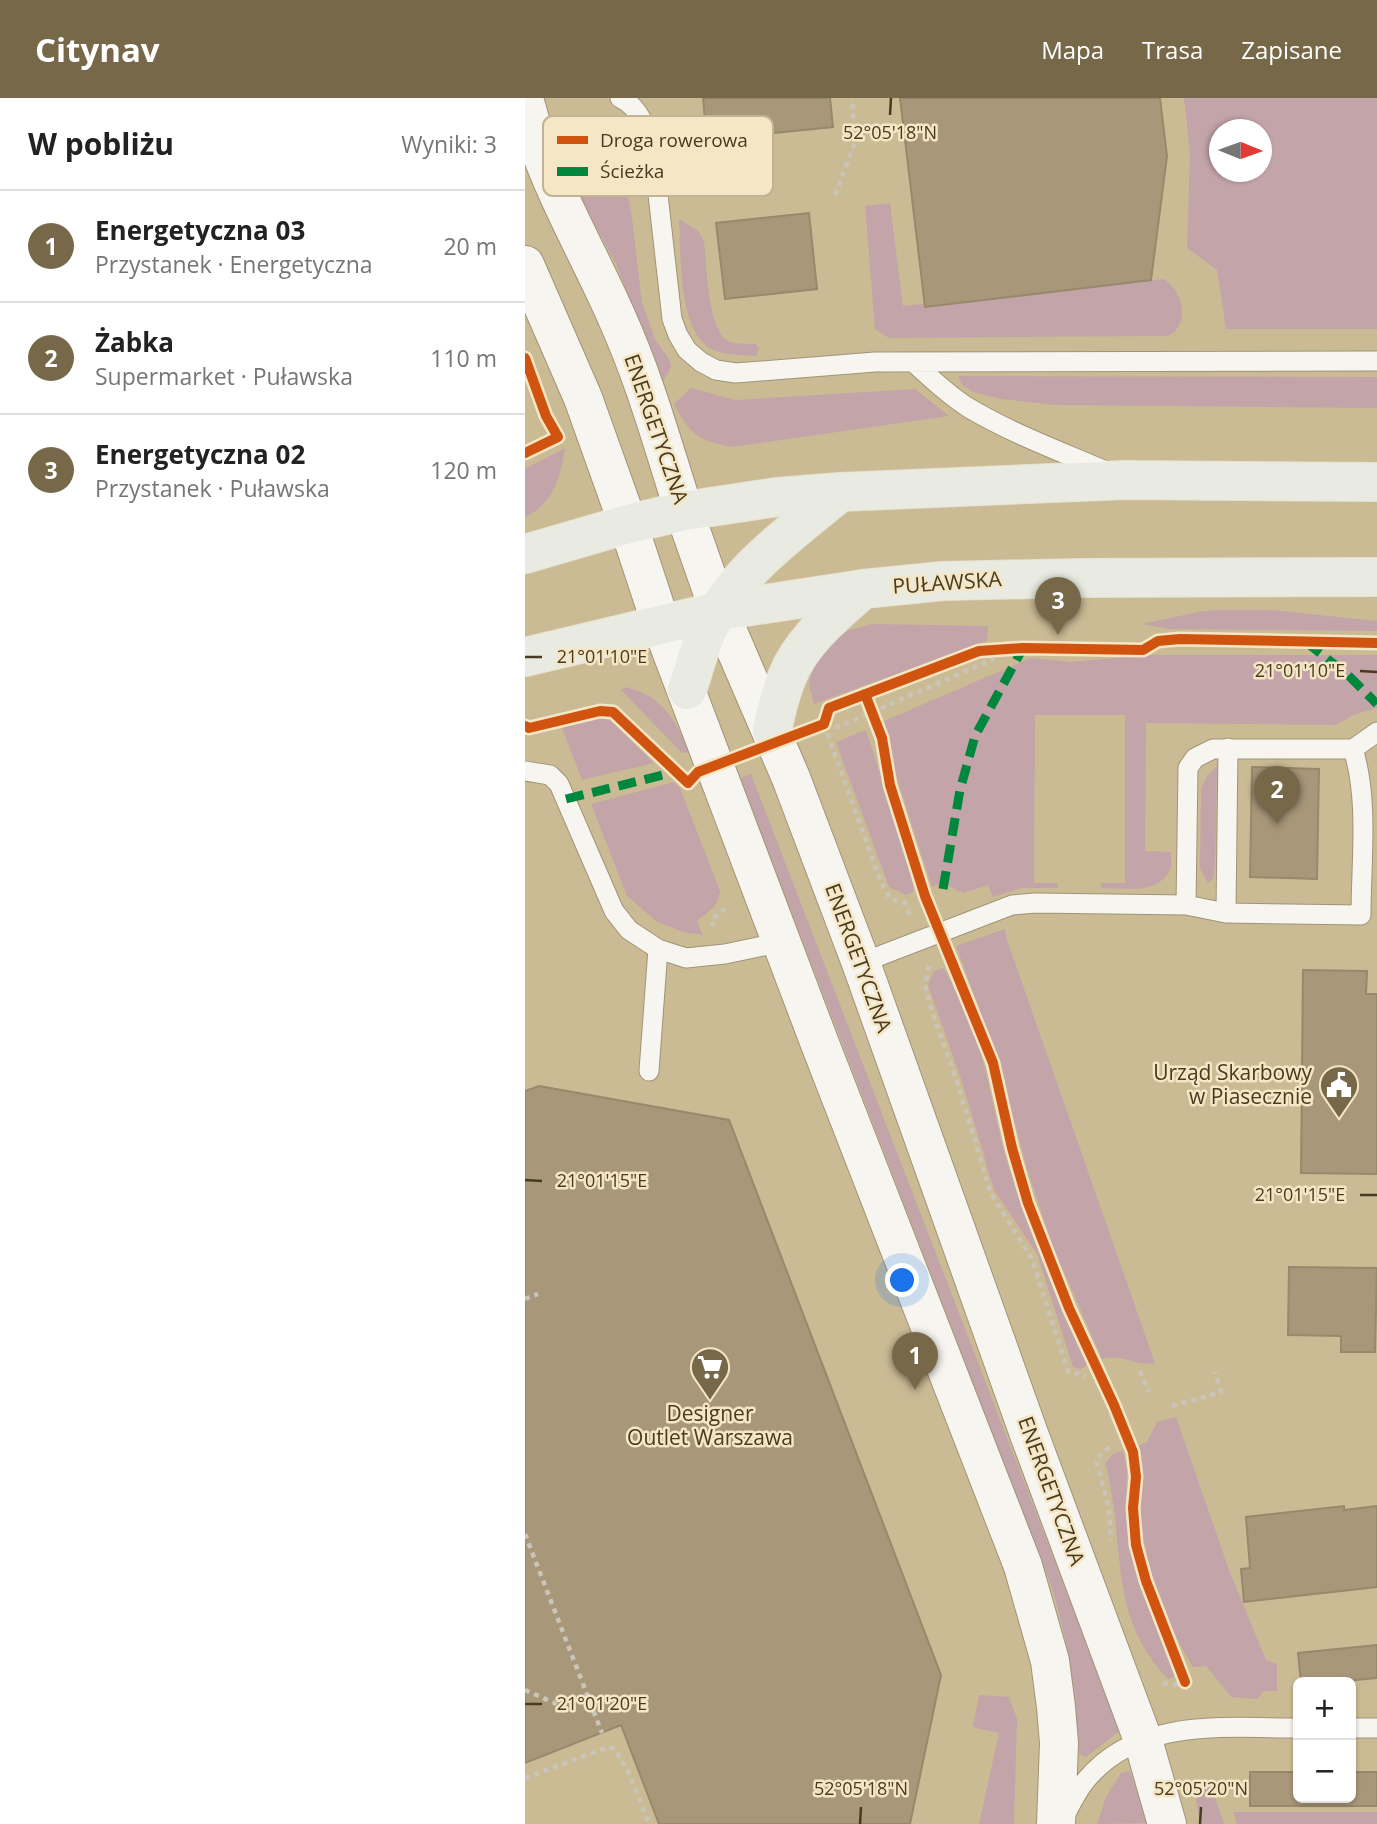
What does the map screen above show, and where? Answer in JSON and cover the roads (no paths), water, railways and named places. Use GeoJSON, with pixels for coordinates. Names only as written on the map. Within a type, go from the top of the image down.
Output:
{"type":"FeatureCollection","features":[{"type":"Feature","properties":{"kind":"main road"},"geometry":{"type":"LineString","coordinates":[[525,554],[684,511],[778,497],[1125,480],[1377,482]]}},
{"type":"Feature","properties":{"kind":"main road"},"geometry":{"type":"LineString","coordinates":[[687,690],[709,627],[739,581],[840,492]]}},
{"type":"Feature","properties":{"kind":"main road","name":"PUŁAWSKA"},"geometry":{"type":"LineString","coordinates":[[525,657],[719,611],[863,589],[943,581],[1017,578],[1377,577]]}},
{"type":"Feature","properties":{"kind":"main road"},"geometry":{"type":"LineString","coordinates":[[772,730],[788,674],[800,652],[827,622],[863,589]]}},
{"type":"Feature","properties":{"kind":"street","name":"ENERGETYCZNA"},"geometry":{"type":"LineString","coordinates":[[525,101],[543,162]]}},
{"type":"Feature","properties":{"kind":"street","name":"ENERGETYCZNA"},"geometry":{"type":"LineString","coordinates":[[557,196],[619,322],[649,401],[719,611],[772,730],[861,963],[1029,1434],[1143,1740],[1167,1824]]}},
{"type":"Feature","properties":{"kind":"street"},"geometry":{"type":"LineString","coordinates":[[525,265],[583,398],[661,624],[1023,1566],[1050,1661],[1059,1743],[1058,1824]]}},
{"type":"Feature","properties":{"kind":"lane"},"geometry":{"type":"LineString","coordinates":[[525,101],[533,98]]}},
{"type":"Feature","properties":{"kind":"lane"},"geometry":{"type":"LineString","coordinates":[[620,98],[626,100],[640,116]]}},
{"type":"Feature","properties":{"kind":"lane"},"geometry":{"type":"LineString","coordinates":[[658,196],[668,300],[677,335],[687,350],[716,370],[736,373],[875,362],[1377,362]]}},
{"type":"Feature","properties":{"kind":"lane"},"geometry":{"type":"LineString","coordinates":[[915,363],[968,407],[995,422],[1125,480]]}},
{"type":"Feature","properties":{"kind":"lane"},"geometry":{"type":"LineString","coordinates":[[1186,905],[1188,768],[1195,758],[1213,748],[1353,749],[1377,732]]}},
{"type":"Feature","properties":{"kind":"lane"},"geometry":{"type":"LineString","coordinates":[[1226,913],[1229,748]]}},
{"type":"Feature","properties":{"kind":"lane"},"geometry":{"type":"LineString","coordinates":[[861,963],[1012,905],[1186,905],[1226,913],[1361,915],[1362,794],[1359,768],[1353,749]]}},
{"type":"Feature","properties":{"kind":"lane"},"geometry":{"type":"LineString","coordinates":[[525,771],[551,775],[559,784],[614,911],[629,930],[658,949],[686,958],[702,958],[782,942]]}},
{"type":"Feature","properties":{"kind":"lane"},"geometry":{"type":"LineString","coordinates":[[649,1071],[658,949]]}},
{"type":"Feature","properties":{"kind":"lane"},"geometry":{"type":"LineString","coordinates":[[1058,1824],[1087,1779],[1112,1757],[1143,1740],[1199,1727],[1293,1728]]}},
{"type":"Feature","properties":{"kind":"lane"},"geometry":{"type":"LineString","coordinates":[[1356,1728],[1377,1728]]}},
{"type":"Feature","properties":{"kind":"place","name":"Energetyczna 02"},"geometry":{"type":"Point","coordinates":[1058,635]}},
{"type":"Feature","properties":{"kind":"place","name":"Żabka"},"geometry":{"type":"Point","coordinates":[1277,824]}},
{"type":"Feature","properties":{"kind":"place","name":"Urząd Skarbowy w Piasecznie"},"geometry":{"type":"Point","coordinates":[1339,1119]}},
{"type":"Feature","properties":{"kind":"place","name":"Energetyczna 03"},"geometry":{"type":"Point","coordinates":[915,1390]}},
{"type":"Feature","properties":{"kind":"place","name":"Designer Outlet Warszawa"},"geometry":{"type":"Point","coordinates":[710,1401]}}]}
